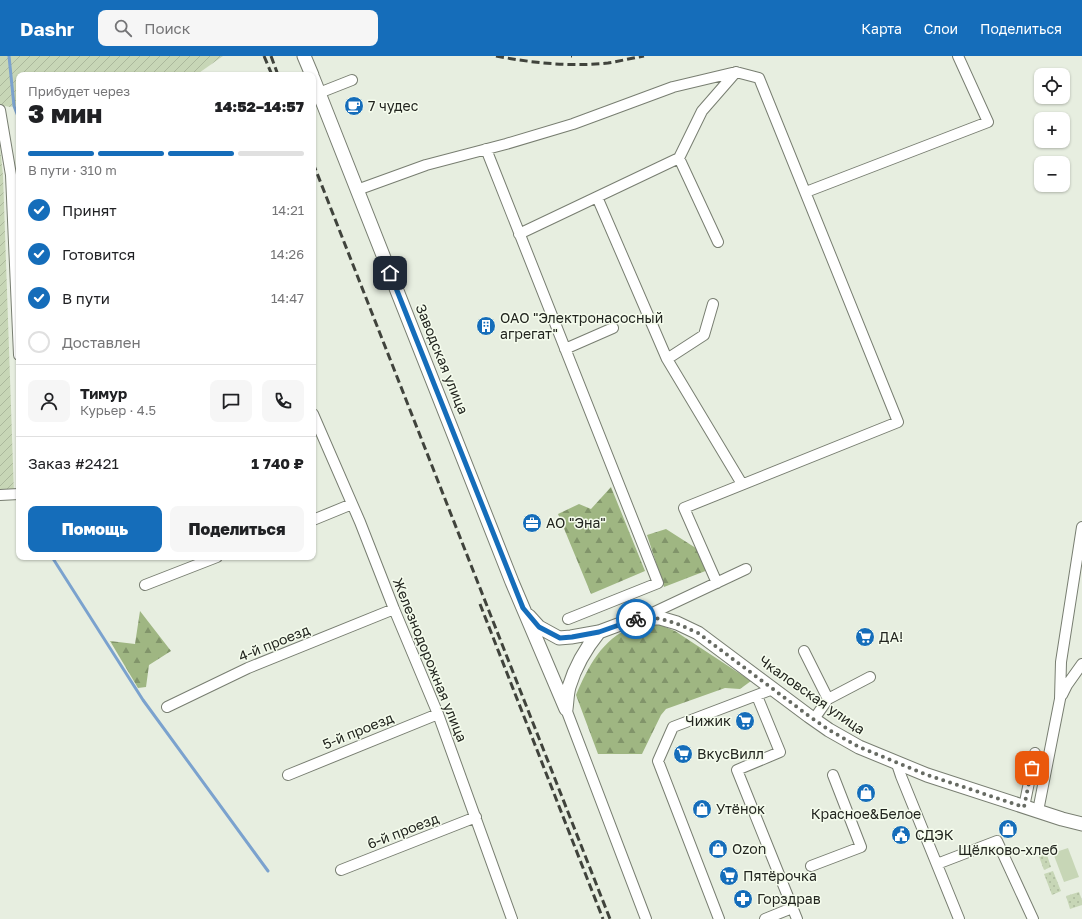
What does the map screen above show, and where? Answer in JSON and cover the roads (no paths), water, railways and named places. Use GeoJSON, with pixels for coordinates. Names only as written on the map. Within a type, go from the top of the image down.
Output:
{"type":"FeatureCollection","features":[{"type":"Feature","properties":{"kind":"main road"},"geometry":{"type":"LineString","coordinates":[[304,56],[311,72]]}},
{"type":"Feature","properties":{"kind":"main road","name":"Заводская улица"},"geometry":{"type":"LineString","coordinates":[[316,86],[523,608],[566,709]]}},
{"type":"Feature","properties":{"kind":"main road"},"geometry":{"type":"LineString","coordinates":[[523,608],[539,627],[572,642],[577,648],[580,654],[579,664],[571,672],[558,675],[552,671],[547,664],[546,653],[550,647],[561,638]]}},
{"type":"Feature","properties":{"kind":"main road","name":"Чкаловская улица"},"geometry":{"type":"LineString","coordinates":[[561,638],[599,632],[631,620],[643,618],[660,618],[677,623],[698,633],[829,730],[859,747],[897,764],[927,775],[1024,807],[1082,824]]}},
{"type":"Feature","properties":{"kind":"main road"},"geometry":{"type":"LineString","coordinates":[[566,709],[569,688],[579,664],[589,645],[599,632]]}},
{"type":"Feature","properties":{"kind":"street"},"geometry":{"type":"LineString","coordinates":[[806,192],[988,122],[958,56]]}},
{"type":"Feature","properties":{"kind":"street"},"geometry":{"type":"LineString","coordinates":[[519,234],[679,158],[702,111],[736,72]]}},
{"type":"Feature","properties":{"kind":"street"},"geometry":{"type":"LineString","coordinates":[[357,190],[426,165],[573,124],[673,87],[736,72],[759,78],[898,422],[684,508],[717,583]]}},
{"type":"Feature","properties":{"kind":"street"},"geometry":{"type":"LineString","coordinates":[[319,93],[352,80]]}},
{"type":"Feature","properties":{"kind":"street"},"geometry":{"type":"LineString","coordinates":[[0,110],[10,175],[16,295]]}},
{"type":"Feature","properties":{"kind":"street"},"geometry":{"type":"LineString","coordinates":[[486,149],[658,583],[568,619]]}},
{"type":"Feature","properties":{"kind":"street"},"geometry":{"type":"LineString","coordinates":[[679,158],[718,242]]}},
{"type":"Feature","properties":{"kind":"street"},"geometry":{"type":"LineString","coordinates":[[597,197],[667,359],[742,484]]}},
{"type":"Feature","properties":{"kind":"street"},"geometry":{"type":"LineString","coordinates":[[667,359],[704,335],[713,304]]}},
{"type":"Feature","properties":{"kind":"street"},"geometry":{"type":"LineString","coordinates":[[565,350],[613,328]]}},
{"type":"Feature","properties":{"kind":"street","name":"Железнодорожная улица"},"geometry":{"type":"LineString","coordinates":[[316,421],[352,504],[438,714],[512,919]]}},
{"type":"Feature","properties":{"kind":"street"},"geometry":{"type":"LineString","coordinates":[[0,495],[16,494]]}},
{"type":"Feature","properties":{"kind":"street"},"geometry":{"type":"LineString","coordinates":[[316,519],[352,504]]}},
{"type":"Feature","properties":{"kind":"street"},"geometry":{"type":"LineString","coordinates":[[1038,811],[1060,699],[1061,662],[1082,527]]}},
{"type":"Feature","properties":{"kind":"street"},"geometry":{"type":"LineString","coordinates":[[144,586],[209,560]]}},
{"type":"Feature","properties":{"kind":"street"},"geometry":{"type":"LineString","coordinates":[[643,618],[746,569]]}},
{"type":"Feature","properties":{"kind":"street","name":"4-й проезд"},"geometry":{"type":"LineString","coordinates":[[167,706],[248,668],[394,609]]}},
{"type":"Feature","properties":{"kind":"street"},"geometry":{"type":"LineString","coordinates":[[804,651],[828,699]]}},
{"type":"Feature","properties":{"kind":"street"},"geometry":{"type":"LineString","coordinates":[[1060,699],[1067,685],[1082,664]]}},
{"type":"Feature","properties":{"kind":"street"},"geometry":{"type":"LineString","coordinates":[[814,719],[828,699],[870,677]]}},
{"type":"Feature","properties":{"kind":"street"},"geometry":{"type":"LineString","coordinates":[[720,919],[658,761],[673,727],[773,689]]}},
{"type":"Feature","properties":{"kind":"street"},"geometry":{"type":"LineString","coordinates":[[757,696],[780,752],[737,770],[797,919]]}},
{"type":"Feature","properties":{"kind":"street"},"geometry":{"type":"LineString","coordinates":[[566,709],[646,919]]}},
{"type":"Feature","properties":{"kind":"street","name":"5-й проезд"},"geometry":{"type":"LineString","coordinates":[[288,775],[438,714]]}},
{"type":"Feature","properties":{"kind":"street"},"geometry":{"type":"LineString","coordinates":[[1024,807],[1035,753]]}},
{"type":"Feature","properties":{"kind":"street"},"geometry":{"type":"LineString","coordinates":[[897,764],[900,776],[959,919]]}},
{"type":"Feature","properties":{"kind":"street"},"geometry":{"type":"LineString","coordinates":[[811,866],[861,847],[833,775]]}},
{"type":"Feature","properties":{"kind":"street","name":"6-й проезд"},"geometry":{"type":"LineString","coordinates":[[341,870],[476,817]]}},
{"type":"Feature","properties":{"kind":"street"},"geometry":{"type":"LineString","coordinates":[[937,864],[997,842],[1033,919]]}},
{"type":"Feature","properties":{"kind":"street"},"geometry":{"type":"LineString","coordinates":[[765,919],[792,908]]}},
{"type":"Feature","properties":{"kind":"waterway"},"geometry":{"type":"LineString","coordinates":[[9,56],[14,106],[16,111]]}},
{"type":"Feature","properties":{"kind":"waterway"},"geometry":{"type":"LineString","coordinates":[[54,560],[143,700],[268,871]]}},
{"type":"Feature","properties":{"kind":"railway"},"geometry":{"type":"LineString","coordinates":[[264,56],[271,72]]}},
{"type":"Feature","properties":{"kind":"railway"},"geometry":{"type":"LineString","coordinates":[[271,56],[277,72]]}},
{"type":"Feature","properties":{"kind":"railway"},"geometry":{"type":"LineString","coordinates":[[496,56],[524,61],[580,65],[608,63],[644,56]]}},
{"type":"Feature","properties":{"kind":"railway"},"geometry":{"type":"LineString","coordinates":[[316,171],[610,919]]}},
{"type":"Feature","properties":{"kind":"railway"},"geometry":{"type":"LineString","coordinates":[[480,604],[603,919]]}},
{"type":"Feature","properties":{"kind":"place","name":"7 чудес"},"geometry":{"type":"Point","coordinates":[354,106]}},
{"type":"Feature","properties":{"kind":"place","name":"ОАО \"Электронасосный агрегат\""},"geometry":{"type":"Point","coordinates":[486,326]}},
{"type":"Feature","properties":{"kind":"place","name":"АО \"Эна\""},"geometry":{"type":"Point","coordinates":[532,523]}},
{"type":"Feature","properties":{"kind":"place","name":"ДА!"},"geometry":{"type":"Point","coordinates":[865,637]}},
{"type":"Feature","properties":{"kind":"place","name":"Чижик"},"geometry":{"type":"Point","coordinates":[745,721]}},
{"type":"Feature","properties":{"kind":"place","name":"ВкусВилл"},"geometry":{"type":"Point","coordinates":[683,754]}},
{"type":"Feature","properties":{"kind":"place","name":"Красное&Белое"},"geometry":{"type":"Point","coordinates":[866,793]}},
{"type":"Feature","properties":{"kind":"place","name":"Утёнок"},"geometry":{"type":"Point","coordinates":[702,809]}},
{"type":"Feature","properties":{"kind":"place","name":"Щёлково-хлеб"},"geometry":{"type":"Point","coordinates":[1008,829]}},
{"type":"Feature","properties":{"kind":"place","name":"СДЭК"},"geometry":{"type":"Point","coordinates":[901,835]}},
{"type":"Feature","properties":{"kind":"place","name":"Ozon"},"geometry":{"type":"Point","coordinates":[718,849]}},
{"type":"Feature","properties":{"kind":"place","name":"Пятёрочка"},"geometry":{"type":"Point","coordinates":[729,876]}},
{"type":"Feature","properties":{"kind":"place","name":"Горздрав"},"geometry":{"type":"Point","coordinates":[743,899]}}]}
